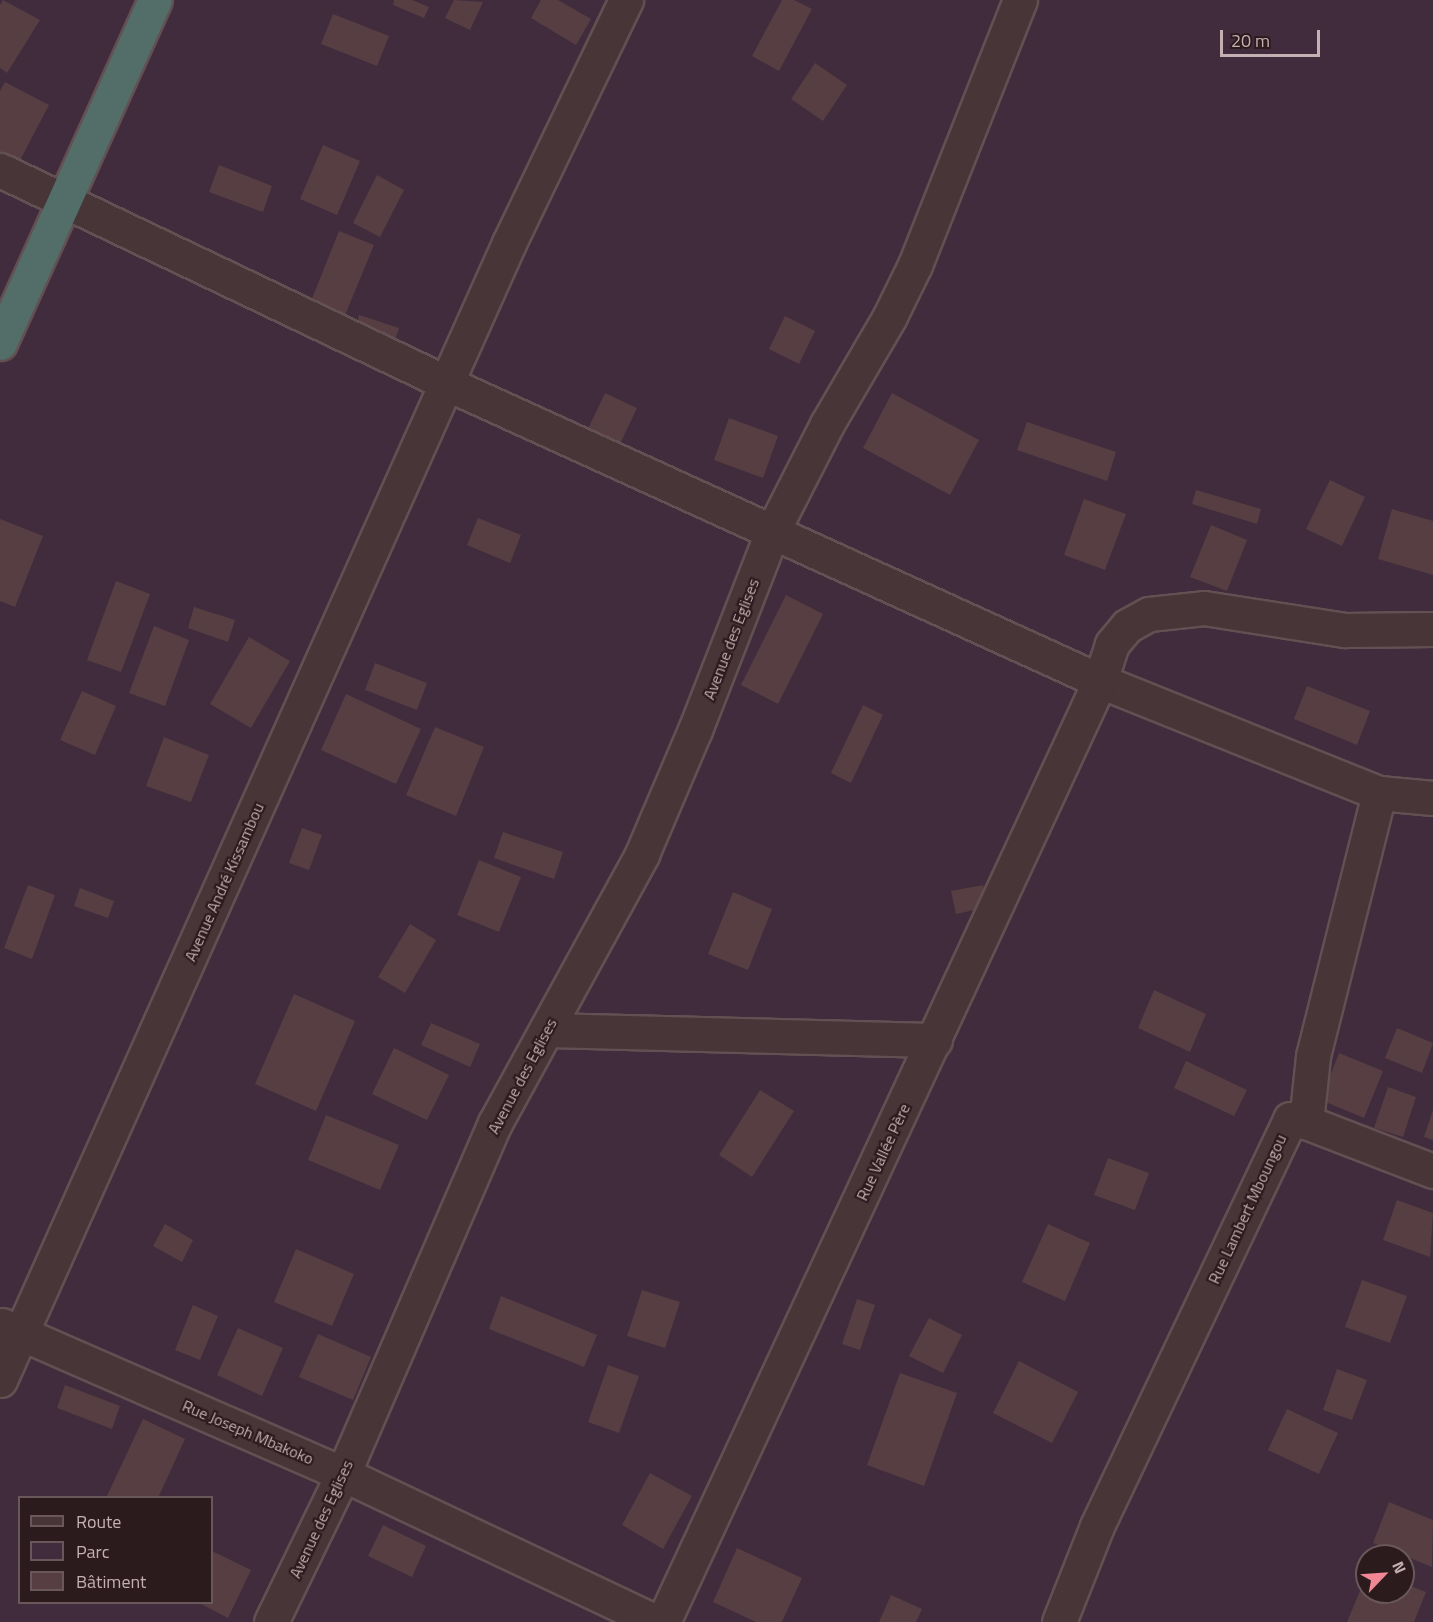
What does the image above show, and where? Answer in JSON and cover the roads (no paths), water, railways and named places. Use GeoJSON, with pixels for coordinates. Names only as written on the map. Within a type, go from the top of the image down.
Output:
{"type":"FeatureCollection","features":[{"type":"Feature","properties":{"kind":"highway"},"geometry":{"type":"LineString","coordinates":[[0,343],[155,0]]}},
{"type":"Feature","properties":{"kind":"street","name":"Avenue André Kissambou"},"geometry":{"type":"LineString","coordinates":[[0,1380],[10,1329],[448,384],[509,243],[626,0]]}},
{"type":"Feature","properties":{"kind":"street","name":"Avenue des Eglises"},"geometry":{"type":"LineString","coordinates":[[271,1622],[343,1474],[495,1123],[642,854],[695,730],[772,532],[827,424],[890,316],[915,265],[1020,0]]}},
{"type":"Feature","properties":{"kind":"street"},"geometry":{"type":"LineString","coordinates":[[0,170],[65,199],[448,384],[1100,681],[1379,793],[1433,798]]}},
{"type":"Feature","properties":{"kind":"street","name":"Rue Vallée Père"},"geometry":{"type":"LineString","coordinates":[[663,1622],[1100,681],[1112,644],[1127,626],[1149,614],[1204,608],[1346,630],[1433,629]]}},
{"type":"Feature","properties":{"kind":"street","name":"Rue Lambert Mboungou"},"geometry":{"type":"LineString","coordinates":[[1059,1622],[1097,1526],[1290,1119],[1306,1122],[1312,1056],[1379,793]]}},
{"type":"Feature","properties":{"kind":"street"},"geometry":{"type":"LineString","coordinates":[[546,1030],[935,1040]]}},
{"type":"Feature","properties":{"kind":"street"},"geometry":{"type":"LineString","coordinates":[[1306,1122],[1433,1171]]}},
{"type":"Feature","properties":{"kind":"street","name":"Rue Joseph Mbakoko"},"geometry":{"type":"LineString","coordinates":[[10,1329],[343,1474],[656,1622]]}}]}
